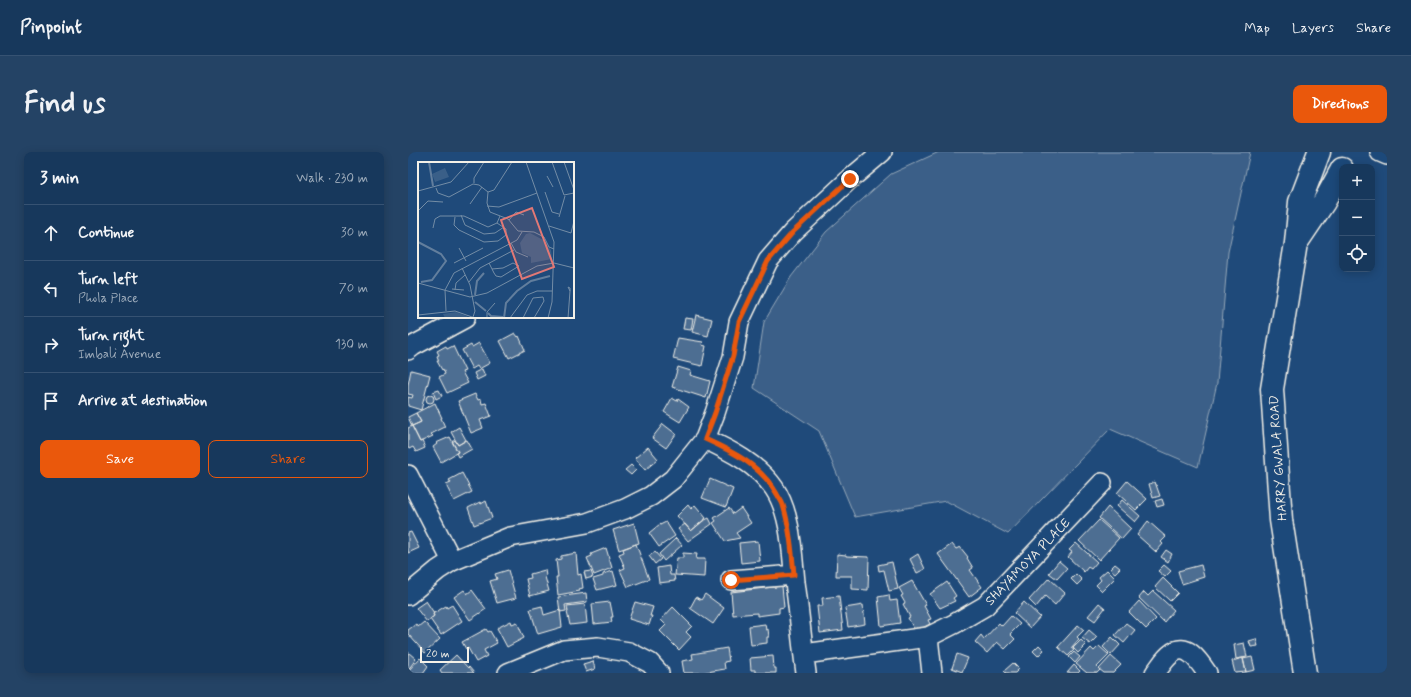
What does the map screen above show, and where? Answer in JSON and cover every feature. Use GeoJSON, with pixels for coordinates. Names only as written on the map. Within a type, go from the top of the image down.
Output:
{"type":"FeatureCollection","features":[{"type":"Feature","properties":{"kind":"main road"},"geometry":{"type":"LineString","coordinates":[[1300,202],[1305,152]]}},
{"type":"Feature","properties":{"kind":"main road","name":"HARRY GWALA ROAD"},"geometry":{"type":"LineString","coordinates":[[1305,673],[1281,520],[1272,389],[1296,243],[1300,202],[1320,152]]}},
{"type":"Feature","properties":{"kind":"main road","name":"HARRY GWALA ROAD"},"geometry":{"type":"LineString","coordinates":[[1345,164],[1351,152]]}},
{"type":"Feature","properties":{"kind":"main road","name":"HARRY GWALA ROAD"},"geometry":{"type":"LineString","coordinates":[[1296,243],[1324,202],[1339,175]]}},
{"type":"Feature","properties":{"kind":"street"},"geometry":{"type":"LineString","coordinates":[[408,595],[438,570],[452,561],[510,537],[587,523],[625,509],[651,496],[673,479],[705,439],[733,356],[739,322],[768,261],[793,232],[850,179],[882,152]]}},
{"type":"Feature","properties":{"kind":"street"},"geometry":{"type":"LineString","coordinates":[[1380,152],[1387,155]]}},
{"type":"Feature","properties":{"kind":"street"},"geometry":{"type":"LineString","coordinates":[[408,350],[465,318]]}},
{"type":"Feature","properties":{"kind":"street"},"geometry":{"type":"LineString","coordinates":[[705,439],[732,452],[758,469],[783,504],[791,545],[806,673]]}},
{"type":"Feature","properties":{"kind":"street"},"geometry":{"type":"LineString","coordinates":[[408,475],[452,561]]}},
{"type":"Feature","properties":{"kind":"street","name":"SHAYAMOYA PLACE"},"geometry":{"type":"LineString","coordinates":[[804,654],[928,638],[985,606],[1102,483]]}},
{"type":"Feature","properties":{"kind":"street"},"geometry":{"type":"LineString","coordinates":[[731,580],[794,575]]}},
{"type":"Feature","properties":{"kind":"street"},"geometry":{"type":"LineString","coordinates":[[928,638],[932,673]]}},
{"type":"Feature","properties":{"kind":"street"},"geometry":{"type":"LineString","coordinates":[[508,673],[533,668],[564,650],[598,647],[629,652],[650,663],[659,673]]}},
{"type":"Feature","properties":{"kind":"street"},"geometry":{"type":"LineString","coordinates":[[1155,673],[1170,654],[1182,650],[1189,652],[1200,662],[1207,673]]}},
{"type":"Feature","properties":{"kind":"shaded area"},"geometry":{"type":"Polygon","coordinates":[[[939,152],[1250,152],[1228,252],[1217,383],[1198,467],[1110,429],[1008,534],[946,501],[855,517],[819,431],[754,388],[764,322],[791,277],[826,232],[891,174],[939,152]]]}},
{"type":"Feature","properties":{"kind":"building"},"geometry":{"type":"Polygon","coordinates":[[[696,315],[712,319],[708,336],[692,332],[696,315]]]}},
{"type":"Feature","properties":{"kind":"building"},"geometry":{"type":"Polygon","coordinates":[[[685,318],[693,319],[691,330],[683,329],[685,318]]]}},
{"type":"Feature","properties":{"kind":"building"},"geometry":{"type":"Polygon","coordinates":[[[515,333],[518,337],[519,336],[525,350],[509,358],[500,341],[515,333]]]}},
{"type":"Feature","properties":{"kind":"building"},"geometry":{"type":"Polygon","coordinates":[[[678,338],[703,342],[702,345],[706,346],[702,366],[673,359],[678,338]]]}},
{"type":"Feature","properties":{"kind":"building"},"geometry":{"type":"Polygon","coordinates":[[[479,343],[490,363],[479,369],[477,366],[472,369],[462,350],[479,343]]]}},
{"type":"Feature","properties":{"kind":"building"},"geometry":{"type":"Polygon","coordinates":[[[446,346],[447,349],[453,346],[465,371],[462,372],[468,383],[447,393],[439,377],[445,374],[437,361],[439,361],[437,356],[439,355],[437,351],[446,346]]]}},
{"type":"Feature","properties":{"kind":"building"},"geometry":{"type":"Polygon","coordinates":[[[678,367],[691,371],[690,375],[710,381],[706,398],[672,387],[678,367]]]}},
{"type":"Feature","properties":{"kind":"building"},"geometry":{"type":"Polygon","coordinates":[[[482,369],[485,376],[477,380],[474,373],[482,369]]]}},
{"type":"Feature","properties":{"kind":"building"},"geometry":{"type":"Polygon","coordinates":[[[411,370],[430,375],[421,410],[408,406],[408,397],[412,398],[413,395],[408,394],[411,370]]]}},
{"type":"Feature","properties":{"kind":"building"},"geometry":{"type":"Polygon","coordinates":[[[439,390],[442,396],[436,399],[433,392],[439,390]]]}},
{"type":"Feature","properties":{"kind":"building"},"geometry":{"type":"Polygon","coordinates":[[[475,394],[478,400],[481,399],[482,404],[486,403],[491,416],[480,420],[483,428],[471,433],[458,401],[475,394]]]}},
{"type":"Feature","properties":{"kind":"building"},"geometry":{"type":"Polygon","coordinates":[[[428,395],[432,395],[434,399],[432,403],[428,403],[426,401],[426,397],[428,395]]]}},
{"type":"Feature","properties":{"kind":"building"},"geometry":{"type":"Polygon","coordinates":[[[672,398],[677,401],[678,399],[689,407],[680,422],[664,412],[672,398]]]}},
{"type":"Feature","properties":{"kind":"building"},"geometry":{"type":"Polygon","coordinates":[[[435,403],[445,427],[431,434],[433,436],[420,442],[412,426],[421,422],[416,413],[435,403]]]}},
{"type":"Feature","properties":{"kind":"building"},"geometry":{"type":"Polygon","coordinates":[[[416,413],[421,422],[412,426],[408,417],[416,413]]]}},
{"type":"Feature","properties":{"kind":"building"},"geometry":{"type":"Polygon","coordinates":[[[663,424],[676,434],[666,448],[652,438],[663,424]]]}},
{"type":"Feature","properties":{"kind":"building"},"geometry":{"type":"Polygon","coordinates":[[[412,426],[420,442],[422,441],[425,448],[416,452],[413,447],[409,449],[408,447],[408,428],[412,426]]]}},
{"type":"Feature","properties":{"kind":"building"},"geometry":{"type":"Polygon","coordinates":[[[459,427],[466,440],[458,445],[451,432],[459,427]]]}},
{"type":"Feature","properties":{"kind":"building"},"geometry":{"type":"Polygon","coordinates":[[[450,437],[458,452],[441,462],[433,447],[437,444],[436,443],[450,437]]]}},
{"type":"Feature","properties":{"kind":"building"},"geometry":{"type":"Polygon","coordinates":[[[455,440],[458,445],[467,440],[472,449],[458,457],[456,453],[458,452],[452,442],[455,440]]]}},
{"type":"Feature","properties":{"kind":"building"},"geometry":{"type":"Polygon","coordinates":[[[648,447],[658,459],[645,470],[635,458],[648,447]]]}},
{"type":"Feature","properties":{"kind":"building"},"geometry":{"type":"Polygon","coordinates":[[[631,465],[636,470],[631,475],[625,470],[631,465]]]}},
{"type":"Feature","properties":{"kind":"building"},"geometry":{"type":"Polygon","coordinates":[[[462,473],[472,492],[454,501],[446,485],[451,483],[449,480],[462,473]]]}},
{"type":"Feature","properties":{"kind":"building"},"geometry":{"type":"Polygon","coordinates":[[[710,479],[733,489],[726,507],[702,498],[710,479]]]}},
{"type":"Feature","properties":{"kind":"building"},"geometry":{"type":"Polygon","coordinates":[[[1127,481],[1147,499],[1136,510],[1117,493],[1127,481]]]}},
{"type":"Feature","properties":{"kind":"building"},"geometry":{"type":"Polygon","coordinates":[[[1155,482],[1160,496],[1153,498],[1149,484],[1155,482]]]}},
{"type":"Feature","properties":{"kind":"building"},"geometry":{"type":"Polygon","coordinates":[[[1162,499],[1164,505],[1157,507],[1155,501],[1162,499]]]}},
{"type":"Feature","properties":{"kind":"building"},"geometry":{"type":"Polygon","coordinates":[[[1122,500],[1140,516],[1135,522],[1117,506],[1122,500]]]}},
{"type":"Feature","properties":{"kind":"building"},"geometry":{"type":"Polygon","coordinates":[[[486,501],[492,518],[474,525],[468,508],[480,502],[481,504],[486,501]]]}},
{"type":"Feature","properties":{"kind":"building"},"geometry":{"type":"Polygon","coordinates":[[[688,505],[691,509],[695,505],[706,518],[691,531],[677,516],[688,505]]]}},
{"type":"Feature","properties":{"kind":"building"},"geometry":{"type":"Polygon","coordinates":[[[1108,507],[1131,529],[1122,539],[1099,518],[1108,507]]]}},
{"type":"Feature","properties":{"kind":"building"},"geometry":{"type":"Polygon","coordinates":[[[729,508],[733,514],[741,508],[751,523],[736,533],[740,538],[725,541],[713,523],[716,521],[714,518],[729,508]]]}},
{"type":"Feature","properties":{"kind":"building"},"geometry":{"type":"Polygon","coordinates":[[[709,518],[712,524],[688,541],[678,529],[685,524],[691,531],[709,518]]]}},
{"type":"Feature","properties":{"kind":"building"},"geometry":{"type":"Polygon","coordinates":[[[1099,520],[1119,538],[1099,560],[1079,541],[1099,520]]]}},
{"type":"Feature","properties":{"kind":"building"},"geometry":{"type":"Polygon","coordinates":[[[1148,521],[1166,537],[1161,542],[1163,544],[1156,552],[1137,535],[1148,521]]]}},
{"type":"Feature","properties":{"kind":"building"},"geometry":{"type":"Polygon","coordinates":[[[666,522],[675,536],[659,547],[649,533],[660,524],[666,522]]]}},
{"type":"Feature","properties":{"kind":"building"},"geometry":{"type":"Polygon","coordinates":[[[634,523],[639,543],[619,550],[613,530],[634,523]]]}},
{"type":"Feature","properties":{"kind":"building"},"geometry":{"type":"Polygon","coordinates":[[[411,532],[419,548],[408,553],[408,533],[411,532]]]}},
{"type":"Feature","properties":{"kind":"building"},"geometry":{"type":"Polygon","coordinates":[[[676,538],[682,545],[664,561],[659,554],[676,538]]]}},
{"type":"Feature","properties":{"kind":"building"},"geometry":{"type":"Polygon","coordinates":[[[758,541],[760,561],[741,563],[739,543],[758,541]]]}},
{"type":"Feature","properties":{"kind":"building"},"geometry":{"type":"Polygon","coordinates":[[[1076,543],[1097,562],[1091,569],[1088,567],[1084,572],[1068,557],[1072,552],[1069,550],[1076,543]]]}},
{"type":"Feature","properties":{"kind":"building"},"geometry":{"type":"Polygon","coordinates":[[[636,544],[649,579],[628,587],[620,570],[625,568],[619,554],[624,552],[623,549],[636,544]]]}},
{"type":"Feature","properties":{"kind":"building"},"geometry":{"type":"Polygon","coordinates":[[[952,544],[956,549],[960,547],[968,557],[967,558],[973,568],[970,570],[982,587],[969,597],[938,554],[952,544]]]}},
{"type":"Feature","properties":{"kind":"building"},"geometry":{"type":"Polygon","coordinates":[[[606,548],[612,568],[594,575],[587,558],[592,556],[591,554],[606,548]]]}},
{"type":"Feature","properties":{"kind":"building"},"geometry":{"type":"Polygon","coordinates":[[[1166,550],[1172,554],[1168,562],[1161,557],[1166,550]]]}},
{"type":"Feature","properties":{"kind":"building"},"geometry":{"type":"Polygon","coordinates":[[[655,552],[661,559],[655,564],[649,556],[655,552]]]}},
{"type":"Feature","properties":{"kind":"building"},"geometry":{"type":"Polygon","coordinates":[[[576,553],[578,575],[581,574],[583,588],[579,589],[580,591],[558,595],[556,560],[561,559],[561,556],[576,553]]]}},
{"type":"Feature","properties":{"kind":"building"},"geometry":{"type":"Polygon","coordinates":[[[683,553],[697,554],[696,559],[705,559],[704,577],[675,575],[677,558],[683,558],[683,553]]]}},
{"type":"Feature","properties":{"kind":"building"},"geometry":{"type":"Polygon","coordinates":[[[837,554],[869,557],[868,590],[852,589],[852,576],[836,576],[837,554]]]}},
{"type":"Feature","properties":{"kind":"building"},"geometry":{"type":"Polygon","coordinates":[[[918,554],[925,569],[917,573],[910,559],[918,554]]]}},
{"type":"Feature","properties":{"kind":"building"},"geometry":{"type":"Polygon","coordinates":[[[1059,561],[1067,568],[1057,579],[1049,573],[1059,561]]]}},
{"type":"Feature","properties":{"kind":"building"},"geometry":{"type":"Polygon","coordinates":[[[892,562],[898,589],[889,591],[884,570],[879,571],[878,565],[892,562]]]}},
{"type":"Feature","properties":{"kind":"building"},"geometry":{"type":"Polygon","coordinates":[[[1115,564],[1120,568],[1115,573],[1110,569],[1115,564]]]}},
{"type":"Feature","properties":{"kind":"building"},"geometry":{"type":"Polygon","coordinates":[[[1164,565],[1171,571],[1165,577],[1158,571],[1164,565]]]}},
{"type":"Feature","properties":{"kind":"building"},"geometry":{"type":"Polygon","coordinates":[[[1201,565],[1204,577],[1182,584],[1178,571],[1201,565]]]}},
{"type":"Feature","properties":{"kind":"building"},"geometry":{"type":"Polygon","coordinates":[[[669,566],[670,575],[674,575],[675,581],[659,583],[657,568],[669,566]]]}},
{"type":"Feature","properties":{"kind":"building"},"geometry":{"type":"Polygon","coordinates":[[[508,570],[516,598],[497,603],[490,581],[497,579],[495,574],[508,570]]]}},
{"type":"Feature","properties":{"kind":"building"},"geometry":{"type":"Polygon","coordinates":[[[545,570],[545,577],[549,591],[530,596],[526,579],[531,578],[530,574],[545,570]]]}},
{"type":"Feature","properties":{"kind":"building"},"geometry":{"type":"Polygon","coordinates":[[[1107,570],[1115,578],[1102,591],[1096,585],[1101,580],[1099,577],[1107,570]]]}},
{"type":"Feature","properties":{"kind":"building"},"geometry":{"type":"Polygon","coordinates":[[[591,571],[593,577],[586,579],[584,572],[591,571]]]}},
{"type":"Feature","properties":{"kind":"building"},"geometry":{"type":"Polygon","coordinates":[[[613,571],[617,585],[597,590],[593,579],[613,571]]]}},
{"type":"Feature","properties":{"kind":"building"},"geometry":{"type":"Polygon","coordinates":[[[1076,574],[1082,580],[1077,585],[1071,579],[1076,574]]]}},
{"type":"Feature","properties":{"kind":"building"},"geometry":{"type":"Polygon","coordinates":[[[1049,578],[1065,593],[1055,605],[1045,596],[1036,607],[1029,600],[1049,578]]]}},
{"type":"Feature","properties":{"kind":"building"},"geometry":{"type":"Polygon","coordinates":[[[1163,578],[1178,593],[1170,601],[1155,587],[1163,578]]]}},
{"type":"Feature","properties":{"kind":"building"},"geometry":{"type":"Polygon","coordinates":[[[912,581],[926,605],[924,606],[931,619],[928,620],[930,624],[918,630],[917,628],[914,629],[908,618],[910,617],[903,604],[905,603],[901,596],[903,595],[899,588],[912,581]]]}},
{"type":"Feature","properties":{"kind":"building"},"geometry":{"type":"Polygon","coordinates":[[[947,582],[956,596],[953,598],[955,601],[940,608],[930,594],[947,582]]]}},
{"type":"Feature","properties":{"kind":"building"},"geometry":{"type":"Polygon","coordinates":[[[782,586],[784,607],[779,608],[779,613],[757,616],[757,613],[733,615],[731,592],[782,586]]]}},
{"type":"Feature","properties":{"kind":"building"},"geometry":{"type":"Polygon","coordinates":[[[464,590],[467,594],[472,590],[486,609],[470,620],[454,597],[464,590]]]}},
{"type":"Feature","properties":{"kind":"building"},"geometry":{"type":"Polygon","coordinates":[[[1153,591],[1174,610],[1164,622],[1139,598],[1144,592],[1148,596],[1153,591]]]}},
{"type":"Feature","properties":{"kind":"building"},"geometry":{"type":"Polygon","coordinates":[[[586,593],[587,602],[565,605],[566,611],[560,612],[558,597],[586,593]]]}},
{"type":"Feature","properties":{"kind":"building"},"geometry":{"type":"Polygon","coordinates":[[[705,594],[724,608],[713,624],[690,608],[696,597],[701,600],[705,594]]]}},
{"type":"Feature","properties":{"kind":"building"},"geometry":{"type":"Polygon","coordinates":[[[889,595],[890,601],[897,600],[900,623],[881,626],[878,597],[889,595]]]}},
{"type":"Feature","properties":{"kind":"building"},"geometry":{"type":"Polygon","coordinates":[[[839,596],[843,630],[820,633],[817,606],[823,606],[822,598],[839,596]]]}},
{"type":"Feature","properties":{"kind":"building"},"geometry":{"type":"Polygon","coordinates":[[[426,601],[434,613],[434,616],[427,622],[416,608],[426,601]]]}},
{"type":"Feature","properties":{"kind":"building"},"geometry":{"type":"Polygon","coordinates":[[[1139,601],[1156,619],[1146,629],[1129,612],[1139,601]]]}},
{"type":"Feature","properties":{"kind":"building"},"geometry":{"type":"Polygon","coordinates":[[[610,602],[613,617],[611,617],[612,622],[594,624],[592,604],[610,602]]]}},
{"type":"Feature","properties":{"kind":"building"},"geometry":{"type":"Polygon","coordinates":[[[635,602],[653,607],[649,625],[629,619],[635,602]]]}},
{"type":"Feature","properties":{"kind":"building"},"geometry":{"type":"Polygon","coordinates":[[[1024,602],[1040,617],[1030,628],[1014,613],[1024,602]]]}},
{"type":"Feature","properties":{"kind":"building"},"geometry":{"type":"Polygon","coordinates":[[[1099,603],[1105,608],[1095,621],[1088,616],[1099,603]]]}},
{"type":"Feature","properties":{"kind":"building"},"geometry":{"type":"Polygon","coordinates":[[[585,604],[587,623],[570,625],[567,606],[585,604]]]}},
{"type":"Feature","properties":{"kind":"building"},"geometry":{"type":"Polygon","coordinates":[[[452,605],[462,621],[441,635],[430,619],[434,616],[434,613],[446,606],[447,608],[452,605]]]}},
{"type":"Feature","properties":{"kind":"building"},"geometry":{"type":"Polygon","coordinates":[[[863,605],[865,624],[848,627],[845,608],[863,605]]]}},
{"type":"Feature","properties":{"kind":"building"},"geometry":{"type":"Polygon","coordinates":[[[542,606],[544,615],[560,610],[562,627],[538,634],[530,609],[542,606]]]}},
{"type":"Feature","properties":{"kind":"building"},"geometry":{"type":"Polygon","coordinates":[[[673,607],[692,626],[686,632],[691,637],[679,650],[660,631],[666,625],[661,620],[673,607]]]}},
{"type":"Feature","properties":{"kind":"building"},"geometry":{"type":"Polygon","coordinates":[[[1011,616],[1020,624],[1010,634],[1015,639],[1005,649],[997,642],[987,653],[975,642],[981,635],[984,639],[999,623],[1002,626],[1011,616]]]}},
{"type":"Feature","properties":{"kind":"building"},"geometry":{"type":"Polygon","coordinates":[[[511,621],[512,624],[517,622],[524,638],[507,647],[497,628],[511,621]]]}},
{"type":"Feature","properties":{"kind":"building"},"geometry":{"type":"Polygon","coordinates":[[[424,622],[440,639],[425,653],[408,634],[408,630],[416,624],[418,627],[424,622]]]}},
{"type":"Feature","properties":{"kind":"building"},"geometry":{"type":"Polygon","coordinates":[[[1126,623],[1135,630],[1124,643],[1115,635],[1126,623]]]}},
{"type":"Feature","properties":{"kind":"building"},"geometry":{"type":"Polygon","coordinates":[[[765,624],[766,630],[768,629],[769,637],[767,637],[767,643],[751,645],[749,626],[765,624]]]}},
{"type":"Feature","properties":{"kind":"building"},"geometry":{"type":"Polygon","coordinates":[[[1078,625],[1084,630],[1077,637],[1079,639],[1071,648],[1074,650],[1068,656],[1058,647],[1078,625]]]}},
{"type":"Feature","properties":{"kind":"building"},"geometry":{"type":"Polygon","coordinates":[[[486,629],[488,632],[490,631],[497,643],[484,650],[487,656],[476,662],[468,648],[466,649],[462,642],[486,629]]]}},
{"type":"Feature","properties":{"kind":"building"},"geometry":{"type":"Polygon","coordinates":[[[1089,630],[1097,637],[1090,644],[1082,638],[1089,630]]]}},
{"type":"Feature","properties":{"kind":"building"},"geometry":{"type":"Polygon","coordinates":[[[1112,637],[1120,645],[1111,655],[1103,647],[1112,637]]]}},
{"type":"Feature","properties":{"kind":"building"},"geometry":{"type":"Polygon","coordinates":[[[1256,639],[1258,646],[1251,647],[1249,641],[1256,639]]]}},
{"type":"Feature","properties":{"kind":"building"},"geometry":{"type":"Polygon","coordinates":[[[1081,640],[1086,645],[1078,653],[1073,648],[1081,640]]]}},
{"type":"Feature","properties":{"kind":"building"},"geometry":{"type":"Polygon","coordinates":[[[1244,643],[1247,657],[1236,659],[1234,645],[1244,643]]]}},
{"type":"Feature","properties":{"kind":"building"},"geometry":{"type":"Polygon","coordinates":[[[1039,645],[1044,650],[1038,656],[1033,651],[1039,645]]]}},
{"type":"Feature","properties":{"kind":"building"},"geometry":{"type":"Polygon","coordinates":[[[1099,646],[1109,655],[1097,667],[1100,670],[1097,673],[1087,673],[1076,664],[1091,648],[1094,651],[1099,646]]]}},
{"type":"Feature","properties":{"kind":"building"},"geometry":{"type":"Polygon","coordinates":[[[727,648],[729,661],[724,662],[725,669],[701,673],[684,673],[682,661],[693,659],[692,654],[727,648]]]}},
{"type":"Feature","properties":{"kind":"building"},"geometry":{"type":"Polygon","coordinates":[[[408,652],[416,659],[408,670],[408,652]]]}},
{"type":"Feature","properties":{"kind":"building"},"geometry":{"type":"Polygon","coordinates":[[[1074,652],[1080,657],[1075,663],[1069,657],[1074,652]]]}},
{"type":"Feature","properties":{"kind":"building"},"geometry":{"type":"Polygon","coordinates":[[[957,654],[968,658],[962,672],[952,668],[957,654]]]}},
{"type":"Feature","properties":{"kind":"building"},"geometry":{"type":"Polygon","coordinates":[[[456,655],[474,673],[442,673],[440,670],[456,655]]]}},
{"type":"Feature","properties":{"kind":"building"},"geometry":{"type":"Polygon","coordinates":[[[773,656],[776,673],[755,673],[755,670],[751,670],[750,658],[773,656]]]}},
{"type":"Feature","properties":{"kind":"building"},"geometry":{"type":"Polygon","coordinates":[[[1111,656],[1121,665],[1113,673],[1104,673],[1099,669],[1111,656]]]}},
{"type":"Feature","properties":{"kind":"building"},"geometry":{"type":"Polygon","coordinates":[[[1252,657],[1255,670],[1246,672],[1243,659],[1252,657]]]}},
{"type":"Feature","properties":{"kind":"building"},"geometry":{"type":"Polygon","coordinates":[[[420,658],[428,666],[423,673],[408,673],[408,671],[420,658]]]}},
{"type":"Feature","properties":{"kind":"building"},"geometry":{"type":"Polygon","coordinates":[[[1243,658],[1246,672],[1235,673],[1232,661],[1243,658]]]}},
{"type":"Feature","properties":{"kind":"building"},"geometry":{"type":"Polygon","coordinates":[[[593,661],[595,669],[586,672],[583,664],[593,661]]]}},
{"type":"Feature","properties":{"kind":"building"},"geometry":{"type":"Polygon","coordinates":[[[1013,663],[1019,669],[1015,673],[1006,673],[1004,671],[1013,663]]]}},
{"type":"Feature","properties":{"kind":"building"},"geometry":{"type":"Polygon","coordinates":[[[1074,665],[1080,671],[1078,673],[1067,673],[1074,665]]]}},
{"type":"Feature","properties":{"kind":"route"},"geometry":{"type":"LineString","coordinates":[[731,580],[794,575],[791,545],[783,504],[773,488],[758,469],[732,452],[705,439],[733,356],[739,322],[768,261],[793,232],[850,179]]}}]}
